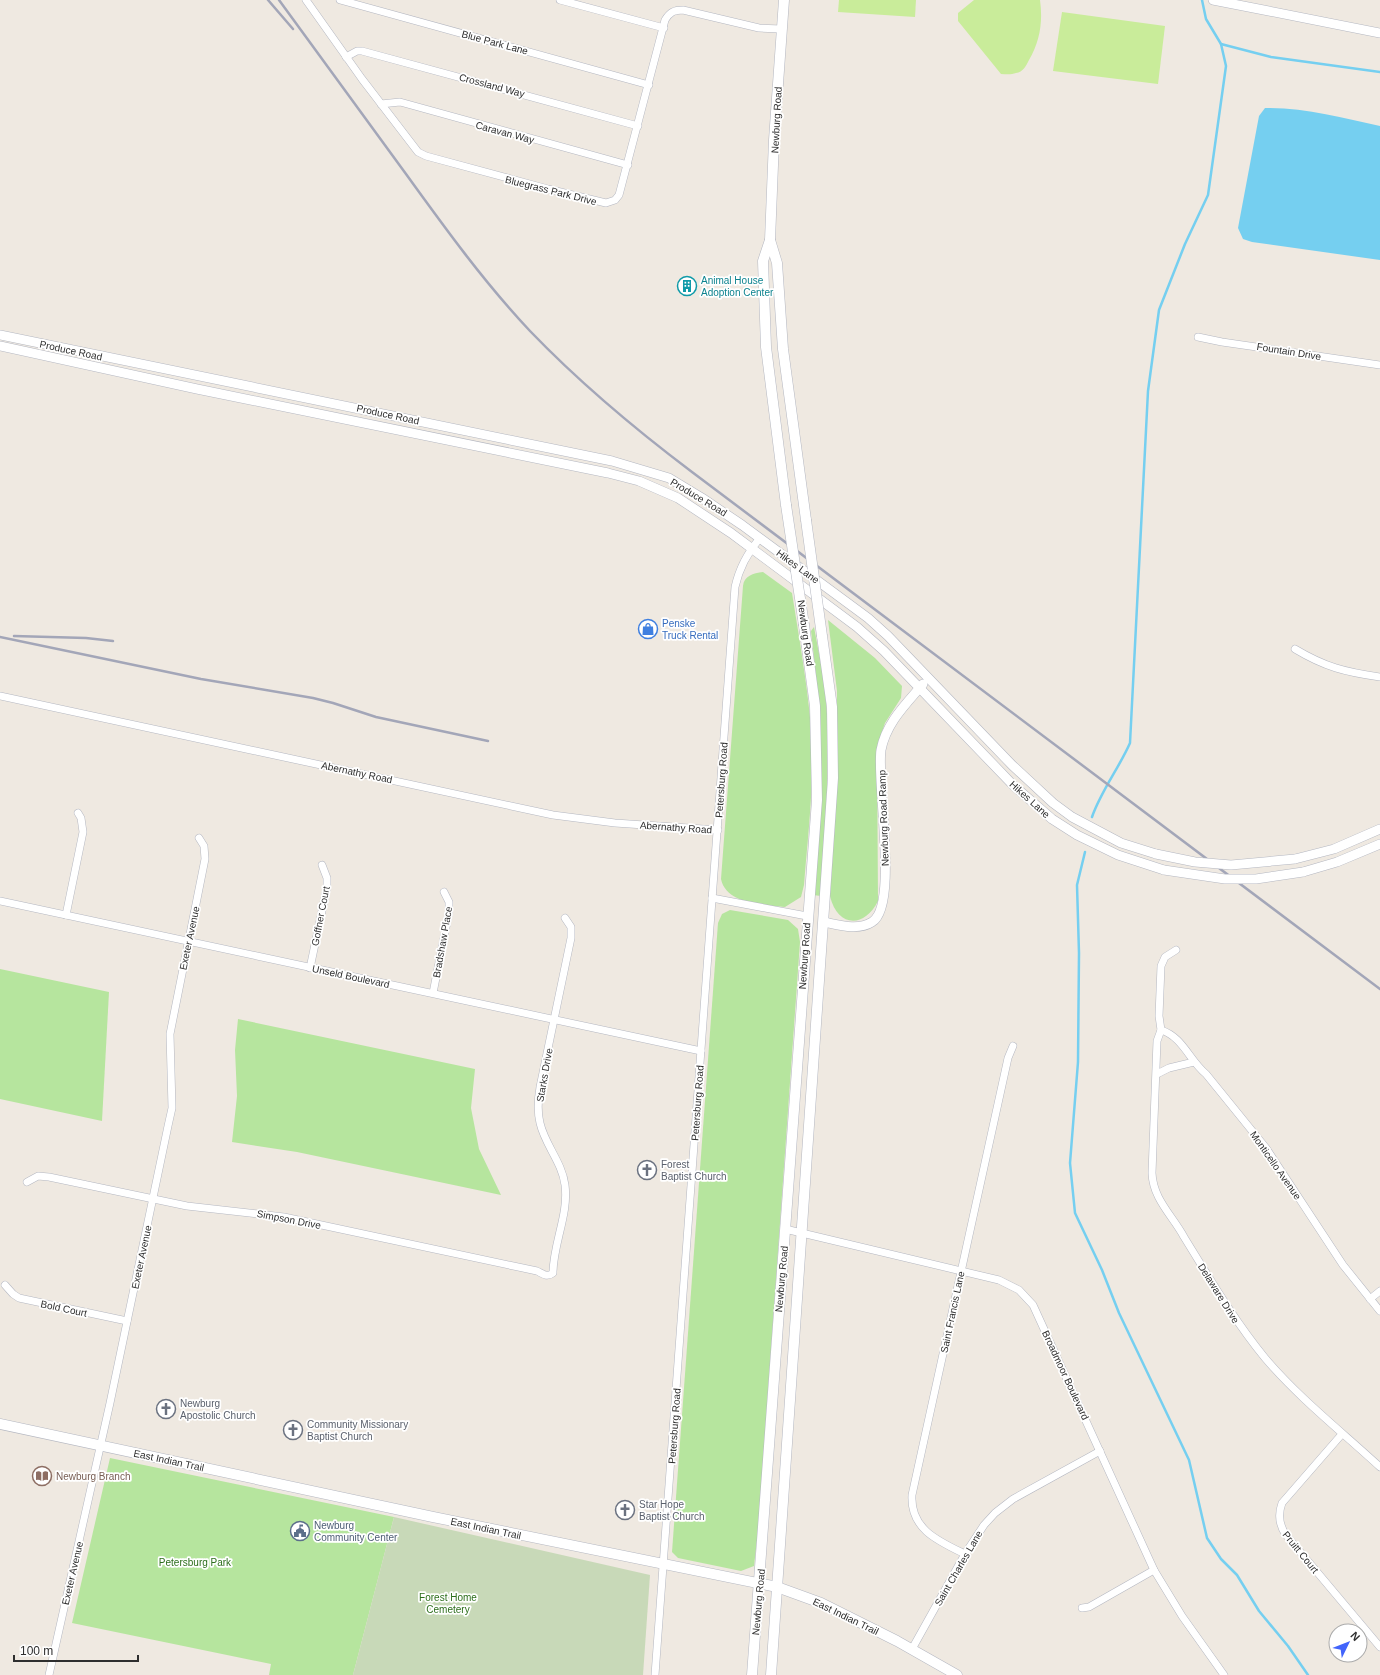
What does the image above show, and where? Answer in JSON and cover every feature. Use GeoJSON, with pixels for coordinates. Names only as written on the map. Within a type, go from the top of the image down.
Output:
{"type":"FeatureCollection","features":[{"type":"Feature","properties":{"kind":"main road","name":"Newburg Road"},"geometry":{"type":"LineString","coordinates":[[752,1675],[807,916],[817,800],[815,706],[786,505],[766,347],[763,261],[770,240],[774,140],[784,0]]}},
{"type":"Feature","properties":{"kind":"main road","name":"Newburg Road"},"geometry":{"type":"LineString","coordinates":[[770,240],[777,263],[783,349],[832,707],[833,778],[771,1675]]}},
{"type":"Feature","properties":{"kind":"main road","name":"East Indian Trail"},"geometry":{"type":"LineString","coordinates":[[0,1424],[664,1565],[777,1587],[821,1602],[912,1649],[957,1675]]}},
{"type":"Feature","properties":{"kind":"street","name":"Bluegrass Park Drive"},"geometry":{"type":"LineString","coordinates":[[306,0],[409,142],[421,154],[548,190],[604,203],[612,202],[619,195],[668,15],[677,10],[759,28],[781,29]]}},
{"type":"Feature","properties":{"kind":"street","name":"Blue Park Lane"},"geometry":{"type":"LineString","coordinates":[[340,0],[649,85]]}},
{"type":"Feature","properties":{"kind":"street"},"geometry":{"type":"LineString","coordinates":[[560,0],[664,28]]}},
{"type":"Feature","properties":{"kind":"street"},"geometry":{"type":"LineString","coordinates":[[1213,0],[1380,33]]}},
{"type":"Feature","properties":{"kind":"street","name":"Crossland Way"},"geometry":{"type":"LineString","coordinates":[[346,56],[357,51],[362,51],[638,126]]}},
{"type":"Feature","properties":{"kind":"street","name":"Caravan Way"},"geometry":{"type":"LineString","coordinates":[[381,104],[400,102],[628,165]]}},
{"type":"Feature","properties":{"kind":"street","name":"Produce Road"},"geometry":{"type":"LineString","coordinates":[[0,335],[612,460],[669,478],[727,514],[760,538]]}},
{"type":"Feature","properties":{"kind":"street","name":"Fountain Drive"},"geometry":{"type":"LineString","coordinates":[[1198,337],[1222,342],[1380,365]]}},
{"type":"Feature","properties":{"kind":"street","name":"Produce Road"},"geometry":{"type":"LineString","coordinates":[[0,346],[213,392],[547,460],[639,481],[690,505],[751,548]]}},
{"type":"Feature","properties":{"kind":"street","name":"Petersburg Road"},"geometry":{"type":"LineString","coordinates":[[656,1675],[735,587],[737,576],[751,548],[760,538]]}},
{"type":"Feature","properties":{"kind":"street","name":"Hikes Lane"},"geometry":{"type":"LineString","coordinates":[[760,538],[868,618],[930,677],[1012,765],[1053,803],[1072,817],[1121,843],[1156,854],[1194,862],[1231,865],[1295,859],[1334,849],[1380,829]]}},
{"type":"Feature","properties":{"kind":"street","name":"Hikes Lane"},"geometry":{"type":"LineString","coordinates":[[751,548],[857,627],[884,651],[1013,785],[1052,819],[1077,835],[1118,855],[1164,870],[1226,879],[1256,879],[1303,872],[1337,862],[1380,844]]}},
{"type":"Feature","properties":{"kind":"street"},"geometry":{"type":"LineString","coordinates":[[1295,649],[1312,659],[1335,668],[1353,673],[1380,677]]}},
{"type":"Feature","properties":{"kind":"street","name":"Newburg Road Ramp"},"geometry":{"type":"LineString","coordinates":[[824,922],[846,926],[863,926],[873,922],[879,914],[885,882],[881,751],[890,724],[930,677]]}},
{"type":"Feature","properties":{"kind":"street","name":"Abernathy Road"},"geometry":{"type":"LineString","coordinates":[[0,696],[553,815],[615,823],[718,830]]}},
{"type":"Feature","properties":{"kind":"street"},"geometry":{"type":"LineString","coordinates":[[66,915],[84,832],[81,818],[78,813]]}},
{"type":"Feature","properties":{"kind":"street","name":"Exeter Avenue"},"geometry":{"type":"LineString","coordinates":[[49,1675],[172,1108],[170,1034],[205,860],[204,846],[198,838]]}},
{"type":"Feature","properties":{"kind":"street","name":"Goffner Court"},"geometry":{"type":"LineString","coordinates":[[310,968],[327,886],[327,878],[322,866]]}},
{"type":"Feature","properties":{"kind":"street","name":"Bradshaw Place"},"geometry":{"type":"LineString","coordinates":[[432,994],[449,912],[449,902],[444,892]]}},
{"type":"Feature","properties":{"kind":"street"},"geometry":{"type":"LineString","coordinates":[[712,898],[807,916]]}},
{"type":"Feature","properties":{"kind":"street","name":"Unseld Boulevard"},"geometry":{"type":"LineString","coordinates":[[0,901],[701,1051]]}},
{"type":"Feature","properties":{"kind":"street","name":"Starks Drive"},"geometry":{"type":"LineString","coordinates":[[550,1275],[553,1273],[553,1262],[563,1210],[565,1188],[560,1167],[542,1130],[538,1104],[571,938],[571,928],[566,918]]}},
{"type":"Feature","properties":{"kind":"street","name":"Delaware Drive"},"geometry":{"type":"LineString","coordinates":[[1176,950],[1165,957],[1161,966],[1159,1016],[1161,1030],[1157,1042],[1157,1074],[1152,1173],[1158,1198],[1183,1235],[1240,1327],[1266,1359],[1300,1395],[1342,1434],[1380,1466]]}},
{"type":"Feature","properties":{"kind":"street","name":"Monticello Avenue"},"geometry":{"type":"LineString","coordinates":[[1161,1030],[1172,1034],[1266,1148],[1343,1265],[1380,1311]]}},
{"type":"Feature","properties":{"kind":"street","name":"Saint Francis Lane"},"geometry":{"type":"LineString","coordinates":[[965,1554],[924,1530],[914,1514],[912,1502],[1008,1058],[1013,1046]]}},
{"type":"Feature","properties":{"kind":"street"},"geometry":{"type":"LineString","coordinates":[[1157,1074],[1169,1068],[1194,1062]]}},
{"type":"Feature","properties":{"kind":"street","name":"Simpson Drive"},"geometry":{"type":"LineString","coordinates":[[27,1182],[38,1176],[49,1177],[187,1206],[262,1214],[537,1272],[547,1276],[550,1275]]}},
{"type":"Feature","properties":{"kind":"street","name":"Broadmoor Boulevard"},"geometry":{"type":"LineString","coordinates":[[785,1229],[999,1280],[1020,1290],[1027,1296],[1037,1312],[1154,1570],[1182,1616],[1224,1675]]}},
{"type":"Feature","properties":{"kind":"street","name":"Bold Court"},"geometry":{"type":"LineString","coordinates":[[5,1285],[19,1298],[127,1321]]}},
{"type":"Feature","properties":{"kind":"street"},"geometry":{"type":"LineString","coordinates":[[1370,1299],[1380,1291]]}},
{"type":"Feature","properties":{"kind":"street","name":"Pruitt Court"},"geometry":{"type":"LineString","coordinates":[[1342,1434],[1282,1503],[1280,1509],[1280,1524],[1286,1535],[1380,1647]]}},
{"type":"Feature","properties":{"kind":"street","name":"Saint Charles Lane"},"geometry":{"type":"LineString","coordinates":[[912,1649],[965,1554],[984,1525],[1004,1505],[1100,1451]]}},
{"type":"Feature","properties":{"kind":"street"},"geometry":{"type":"LineString","coordinates":[[1082,1608],[1089,1607],[1154,1570]]}},
{"type":"Feature","properties":{"kind":"green space"},"geometry":{"type":"Polygon","coordinates":[[[839,0],[916,0],[915,17],[838,12],[839,0]]]}},
{"type":"Feature","properties":{"kind":"green space"},"geometry":{"type":"Polygon","coordinates":[[[974,0],[1040,0],[1041,24],[1036,46],[1028,62],[1021,71],[1012,74],[1001,74],[958,21],[958,13],[974,0]]]}},
{"type":"Feature","properties":{"kind":"green space"},"geometry":{"type":"Polygon","coordinates":[[[1062,12],[1165,26],[1158,84],[1053,71],[1062,12]]]}},
{"type":"Feature","properties":{"kind":"green space"},"geometry":{"type":"Polygon","coordinates":[[[763,572],[792,593],[805,676],[811,727],[812,787],[804,885],[801,897],[785,907],[747,902],[730,894],[724,887],[721,879],[743,586],[747,577],[763,572]]]}},
{"type":"Feature","properties":{"kind":"green space"},"geometry":{"type":"Polygon","coordinates":[[[828,620],[875,658],[902,686],[901,698],[885,723],[877,746],[878,901],[866,916],[859,920],[851,921],[838,914],[833,906],[830,896],[836,806],[837,691],[828,620]]]}},
{"type":"Feature","properties":{"kind":"green space"},"geometry":{"type":"Polygon","coordinates":[[[814,627],[824,680],[828,725],[827,790],[821,896],[813,895],[818,693],[811,631],[814,627]]]}},
{"type":"Feature","properties":{"kind":"green space"},"geometry":{"type":"Polygon","coordinates":[[[730,910],[788,920],[798,929],[800,942],[758,1532],[754,1566],[741,1571],[678,1558],[672,1552],[718,923],[722,914],[730,910]]]}},
{"type":"Feature","properties":{"kind":"green space"},"geometry":{"type":"Polygon","coordinates":[[[0,969],[109,992],[102,1121],[0,1099],[0,969]]]}},
{"type":"Feature","properties":{"kind":"green space"},"geometry":{"type":"Polygon","coordinates":[[[238,1019],[475,1069],[471,1108],[479,1149],[501,1195],[297,1152],[232,1142],[237,1096],[235,1050],[238,1019]]]}},
{"type":"Feature","properties":{"kind":"green space","name":"Petersburg Park"},"geometry":{"type":"Polygon","coordinates":[[[110,1458],[394,1517],[353,1675],[269,1675],[271,1664],[72,1623],[110,1458]]]}},
{"type":"Feature","properties":{"kind":"green space","name":"Forest Home Cemetery"},"geometry":{"type":"Polygon","coordinates":[[[394,1517],[650,1575],[643,1675],[353,1675],[394,1517]]]}},
{"type":"Feature","properties":{"kind":"water"},"geometry":{"type":"Polygon","coordinates":[[[1265,108],[1309,111],[1380,126],[1380,260],[1252,242],[1243,239],[1238,228],[1259,116],[1265,108]]]}},
{"type":"Feature","properties":{"kind":"waterway"},"geometry":{"type":"LineString","coordinates":[[1202,0],[1206,19],[1221,44],[1271,57],[1380,72]]}},
{"type":"Feature","properties":{"kind":"waterway"},"geometry":{"type":"LineString","coordinates":[[1092,817],[1100,798],[1130,743],[1148,391],[1159,310],[1185,244],[1208,195],[1226,66],[1221,44]]}},
{"type":"Feature","properties":{"kind":"waterway"},"geometry":{"type":"LineString","coordinates":[[1085,852],[1077,885],[1079,953],[1078,1062],[1070,1163],[1075,1213],[1102,1270],[1119,1313],[1189,1460],[1207,1538],[1221,1559],[1237,1575],[1259,1611],[1288,1646],[1308,1675]]}},
{"type":"Feature","properties":{"kind":"railway"},"geometry":{"type":"LineString","coordinates":[[268,0],[293,29]]}},
{"type":"Feature","properties":{"kind":"railway"},"geometry":{"type":"LineString","coordinates":[[279,0],[465,254],[530,331],[588,387],[692,472],[1380,989]]}},
{"type":"Feature","properties":{"kind":"railway"},"geometry":{"type":"LineString","coordinates":[[14,636],[86,638],[113,641]]}},
{"type":"Feature","properties":{"kind":"railway"},"geometry":{"type":"LineString","coordinates":[[0,637],[201,679],[313,698],[376,717],[488,741]]}},
{"type":"Feature","properties":{"kind":"place","name":"Animal House Adoption Center"},"geometry":{"type":"Point","coordinates":[687,286]}},
{"type":"Feature","properties":{"kind":"place","name":"Penske Truck Rental"},"geometry":{"type":"Point","coordinates":[648,629]}},
{"type":"Feature","properties":{"kind":"place","name":"Forest Baptist Church"},"geometry":{"type":"Point","coordinates":[647,1170]}},
{"type":"Feature","properties":{"kind":"place","name":"Newburg Apostolic Church"},"geometry":{"type":"Point","coordinates":[166,1409]}},
{"type":"Feature","properties":{"kind":"place","name":"Community Missionary Baptist Church"},"geometry":{"type":"Point","coordinates":[293,1430]}},
{"type":"Feature","properties":{"kind":"place","name":"Newburg Branch"},"geometry":{"type":"Point","coordinates":[42,1476]}},
{"type":"Feature","properties":{"kind":"place","name":"Star Hope Baptist Church"},"geometry":{"type":"Point","coordinates":[625,1510]}},
{"type":"Feature","properties":{"kind":"place","name":"Newburg Community Center"},"geometry":{"type":"Point","coordinates":[300,1531]}}]}
